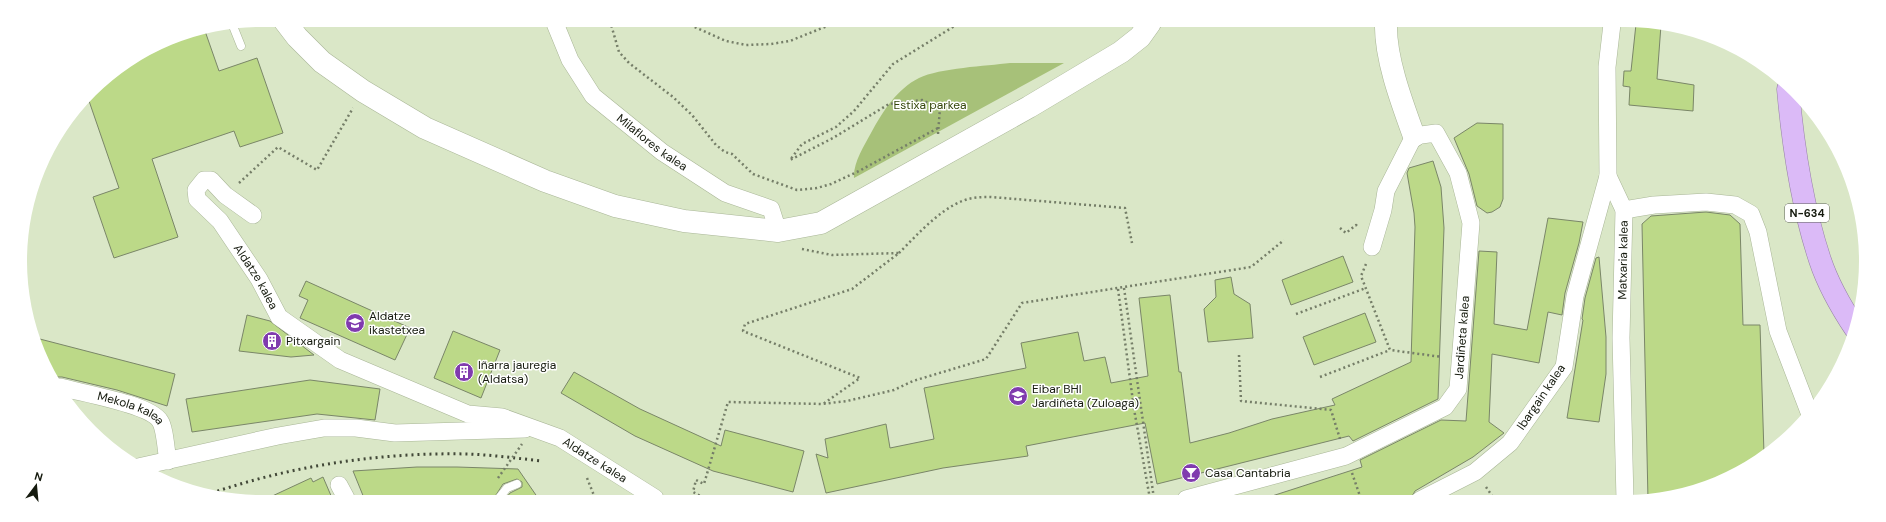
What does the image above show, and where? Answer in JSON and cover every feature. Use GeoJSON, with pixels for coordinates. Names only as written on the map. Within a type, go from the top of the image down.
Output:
{"type":"FeatureCollection","features":[{"type":"Feature","properties":{"kind":"highway","name":"N-634"},"geometry":{"type":"LineString","coordinates":[[1789,95],[1798,165],[1807,213],[1820,261],[1842,308],[1851,322]]}},
{"type":"Feature","properties":{"kind":"street"},"geometry":{"type":"LineString","coordinates":[[289,27],[297,37],[322,62],[363,91],[425,128],[545,181],[615,206],[684,221],[778,231],[821,223],[1028,107],[1121,52],[1140,37],[1147,27]]}},
{"type":"Feature","properties":{"kind":"street","name":"Milaflores kalea"},"geometry":{"type":"LineString","coordinates":[[556,27],[570,60],[593,96],[662,152],[725,193],[771,209],[778,231]]}},
{"type":"Feature","properties":{"kind":"street"},"geometry":{"type":"LineString","coordinates":[[1372,247],[1383,210],[1386,191],[1414,136],[1404,110],[1386,41],[1386,27]]}},
{"type":"Feature","properties":{"kind":"street","name":"Matxaria kalea"},"geometry":{"type":"LineString","coordinates":[[1612,27],[1608,67],[1608,176],[1624,210],[1621,338],[1625,495]]}},
{"type":"Feature","properties":{"kind":"street","name":"Jardiñeta kalea"},"geometry":{"type":"LineString","coordinates":[[1199,495],[1344,451],[1445,407],[1458,389],[1471,223],[1458,173],[1436,133],[1414,136]]}},
{"type":"Feature","properties":{"kind":"street","name":"Ibargain kalea"},"geometry":{"type":"LineString","coordinates":[[1430,495],[1475,472],[1510,443],[1564,367],[1575,296],[1608,176]]}},
{"type":"Feature","properties":{"kind":"street","name":"Aldatze kalea"},"geometry":{"type":"LineString","coordinates":[[253,215],[225,196],[211,180],[204,180],[196,190],[197,199],[220,221],[259,279],[279,316],[340,360],[468,414],[502,417],[560,438],[650,495]]}},
{"type":"Feature","properties":{"kind":"street"},"geometry":{"type":"LineString","coordinates":[[1624,210],[1654,205],[1706,202],[1735,205],[1751,214],[1758,232],[1778,331],[1807,407]]}},
{"type":"Feature","properties":{"kind":"street","name":"Mekola kalea"},"geometry":{"type":"LineString","coordinates":[[65,389],[137,406],[153,415],[161,422],[168,460]]}},
{"type":"Feature","properties":{"kind":"street","name":"Aldatze kalea"},"geometry":{"type":"LineString","coordinates":[[146,465],[278,436],[324,428],[356,428],[395,433],[532,428]]}},
{"type":"Feature","properties":{"kind":"lane"},"geometry":{"type":"LineString","coordinates":[[234,29],[241,46]]}},
{"type":"Feature","properties":{"kind":"lane"},"geometry":{"type":"LineString","coordinates":[[501,495],[507,488],[517,484]]}},
{"type":"Feature","properties":{"kind":"path"},"geometry":{"type":"LineString","coordinates":[[612,27],[619,52],[629,63],[673,97],[692,115],[720,149],[724,152],[732,154],[753,174],[797,190],[824,186],[859,171],[938,128]]}},
{"type":"Feature","properties":{"kind":"path"},"geometry":{"type":"LineString","coordinates":[[694,27],[726,41],[746,45],[771,44],[790,41],[825,27]]}},
{"type":"Feature","properties":{"kind":"path"},"geometry":{"type":"LineString","coordinates":[[940,156],[938,128],[940,108],[922,100],[889,104],[833,138],[790,160],[802,144],[836,127],[854,111],[893,64],[953,27]]}},
{"type":"Feature","properties":{"kind":"path"},"geometry":{"type":"LineString","coordinates":[[225,196],[278,147],[317,170],[363,91]]}},
{"type":"Feature","properties":{"kind":"path"},"geometry":{"type":"LineString","coordinates":[[822,404],[860,378],[743,331],[745,324],[852,289],[899,252],[931,222],[951,207],[971,198],[991,197],[1125,208],[1132,243]]}},
{"type":"Feature","properties":{"kind":"path"},"geometry":{"type":"LineString","coordinates":[[1340,228],[1346,233],[1356,225],[1361,229]]}},
{"type":"Feature","properties":{"kind":"path"},"geometry":{"type":"LineString","coordinates":[[698,495],[693,492],[696,480],[704,484],[728,402],[822,404],[847,401],[894,390],[914,381],[986,359],[1022,303],[1251,267],[1284,240]]}},
{"type":"Feature","properties":{"kind":"path"},"geometry":{"type":"LineString","coordinates":[[798,248],[832,255],[899,252]]}},
{"type":"Feature","properties":{"kind":"path"},"geometry":{"type":"LineString","coordinates":[[1361,276],[1390,350]]}},
{"type":"Feature","properties":{"kind":"path"},"geometry":{"type":"LineString","coordinates":[[1124,288],[1153,495]]}},
{"type":"Feature","properties":{"kind":"path"},"geometry":{"type":"LineString","coordinates":[[1296,314],[1366,288]]}},
{"type":"Feature","properties":{"kind":"path"},"geometry":{"type":"LineString","coordinates":[[1118,289],[1134,409],[1149,495]]}},
{"type":"Feature","properties":{"kind":"path"},"geometry":{"type":"LineString","coordinates":[[1320,376],[1390,350],[1461,360]]}},
{"type":"Feature","properties":{"kind":"path"},"geometry":{"type":"LineString","coordinates":[[1239,355],[1241,401],[1331,410],[1360,495]]}},
{"type":"Feature","properties":{"kind":"path"},"geometry":{"type":"LineString","coordinates":[[498,478],[522,444]]}},
{"type":"Feature","properties":{"kind":"green space","name":"Estixa parkea"},"geometry":{"type":"Polygon","coordinates":[[[1010,63],[1064,63],[854,178],[855,166],[862,149],[891,101],[904,88],[919,78],[939,72],[1010,63]]]}},
{"type":"Feature","properties":{"kind":"building"},"geometry":{"type":"Polygon","coordinates":[[[1636,28],[1661,30],[1657,79],[1694,85],[1693,111],[1629,105],[1630,87],[1623,86],[1624,71],[1631,71],[1636,28]]]}},
{"type":"Feature","properties":{"kind":"building"},"geometry":{"type":"Polygon","coordinates":[[[206,33],[219,71],[257,58],[283,133],[240,147],[234,131],[152,159],[178,237],[114,258],[93,197],[119,188],[90,102],[107,85],[131,66],[144,58],[186,39],[206,33]]]}},
{"type":"Feature","properties":{"kind":"building"},"geometry":{"type":"Polygon","coordinates":[[[1477,123],[1503,124],[1503,199],[1500,207],[1487,213],[1477,206],[1469,174],[1454,138],[1477,123]]]}},
{"type":"Feature","properties":{"kind":"building"},"geometry":{"type":"Polygon","coordinates":[[[1433,161],[1441,187],[1444,228],[1438,399],[1353,441],[1349,436],[1157,484],[1145,423],[1026,446],[1028,456],[943,468],[826,493],[816,454],[828,458],[825,439],[886,424],[890,448],[934,439],[924,388],[1026,368],[1021,343],[1078,332],[1084,361],[1105,357],[1111,383],[1148,376],[1139,298],[1170,295],[1179,372],[1181,372],[1190,443],[1229,433],[1272,419],[1335,405],[1332,399],[1411,362],[1415,227],[1407,173],[1409,168],[1433,161]]]}},
{"type":"Feature","properties":{"kind":"building"},"geometry":{"type":"Polygon","coordinates":[[[1706,212],[1730,215],[1740,224],[1743,325],[1760,325],[1764,449],[1742,464],[1700,483],[1671,491],[1648,494],[1642,224],[1651,216],[1706,212]]]}},
{"type":"Feature","properties":{"kind":"building"},"geometry":{"type":"Polygon","coordinates":[[[1548,218],[1583,222],[1579,243],[1565,293],[1562,315],[1548,312],[1539,363],[1492,354],[1489,422],[1504,433],[1473,457],[1415,491],[1413,495],[1275,495],[1362,467],[1360,460],[1441,420],[1466,421],[1479,251],[1497,252],[1494,324],[1527,330],[1548,218]]]}},
{"type":"Feature","properties":{"kind":"building"},"geometry":{"type":"Polygon","coordinates":[[[1343,256],[1353,282],[1291,305],[1282,280],[1343,256]]]}},
{"type":"Feature","properties":{"kind":"building"},"geometry":{"type":"Polygon","coordinates":[[[1599,257],[1606,337],[1606,374],[1599,422],[1567,418],[1583,320],[1585,298],[1596,258],[1599,257]]]}},
{"type":"Feature","properties":{"kind":"building"},"geometry":{"type":"Polygon","coordinates":[[[1231,277],[1234,294],[1250,304],[1253,338],[1208,342],[1204,309],[1216,297],[1215,280],[1231,277]]]}},
{"type":"Feature","properties":{"kind":"building","name":"Aldatze ikastetxea"},"geometry":{"type":"Polygon","coordinates":[[[306,281],[410,328],[395,360],[300,318],[308,300],[299,296],[306,281]]]}},
{"type":"Feature","properties":{"kind":"building"},"geometry":{"type":"Polygon","coordinates":[[[1365,313],[1376,342],[1314,365],[1303,337],[1365,313]]]}},
{"type":"Feature","properties":{"kind":"building","name":"Pitxargain"},"geometry":{"type":"Polygon","coordinates":[[[247,315],[270,321],[314,355],[291,357],[239,351],[247,315]]]}},
{"type":"Feature","properties":{"kind":"building","name":"Iñarra jauregia (Aldatsa)"},"geometry":{"type":"Polygon","coordinates":[[[453,331],[500,350],[481,398],[434,378],[453,331]]]}},
{"type":"Feature","properties":{"kind":"building"},"geometry":{"type":"Polygon","coordinates":[[[40,339],[175,374],[167,406],[117,390],[58,377],[40,339]]]}},
{"type":"Feature","properties":{"kind":"building"},"geometry":{"type":"Polygon","coordinates":[[[574,372],[640,409],[721,446],[725,430],[804,451],[793,492],[713,471],[635,436],[561,393],[574,372]]]}},
{"type":"Feature","properties":{"kind":"building"},"geometry":{"type":"Polygon","coordinates":[[[310,380],[380,389],[375,420],[317,414],[192,432],[186,399],[310,380]]]}},
{"type":"Feature","properties":{"kind":"building"},"geometry":{"type":"Polygon","coordinates":[[[417,467],[518,469],[536,495],[508,495],[522,487],[522,482],[517,479],[503,484],[496,495],[363,495],[353,471],[417,467]]]}},
{"type":"Feature","properties":{"kind":"building"},"geometry":{"type":"Polygon","coordinates":[[[323,477],[331,495],[274,495],[311,478],[313,482],[323,477]]]}},
{"type":"Feature","properties":{"kind":"railway"},"geometry":{"type":"LineString","coordinates":[[217,491],[270,476],[368,458],[402,455],[468,454],[541,461]]}},
{"type":"Feature","properties":{"kind":"place","name":"Aldatze ikastetxea"},"geometry":{"type":"Point","coordinates":[355,323]}},
{"type":"Feature","properties":{"kind":"place","name":"Pitxargain"},"geometry":{"type":"Point","coordinates":[272,341]}},
{"type":"Feature","properties":{"kind":"place","name":"Iñarra jauregia (Aldatsa)"},"geometry":{"type":"Point","coordinates":[464,372]}},
{"type":"Feature","properties":{"kind":"place","name":"Eibar BHI Jardiñeta (Zuloaga)"},"geometry":{"type":"Point","coordinates":[1018,396]}},
{"type":"Feature","properties":{"kind":"place","name":"Casa Cantabria"},"geometry":{"type":"Point","coordinates":[1191,473]}}]}
